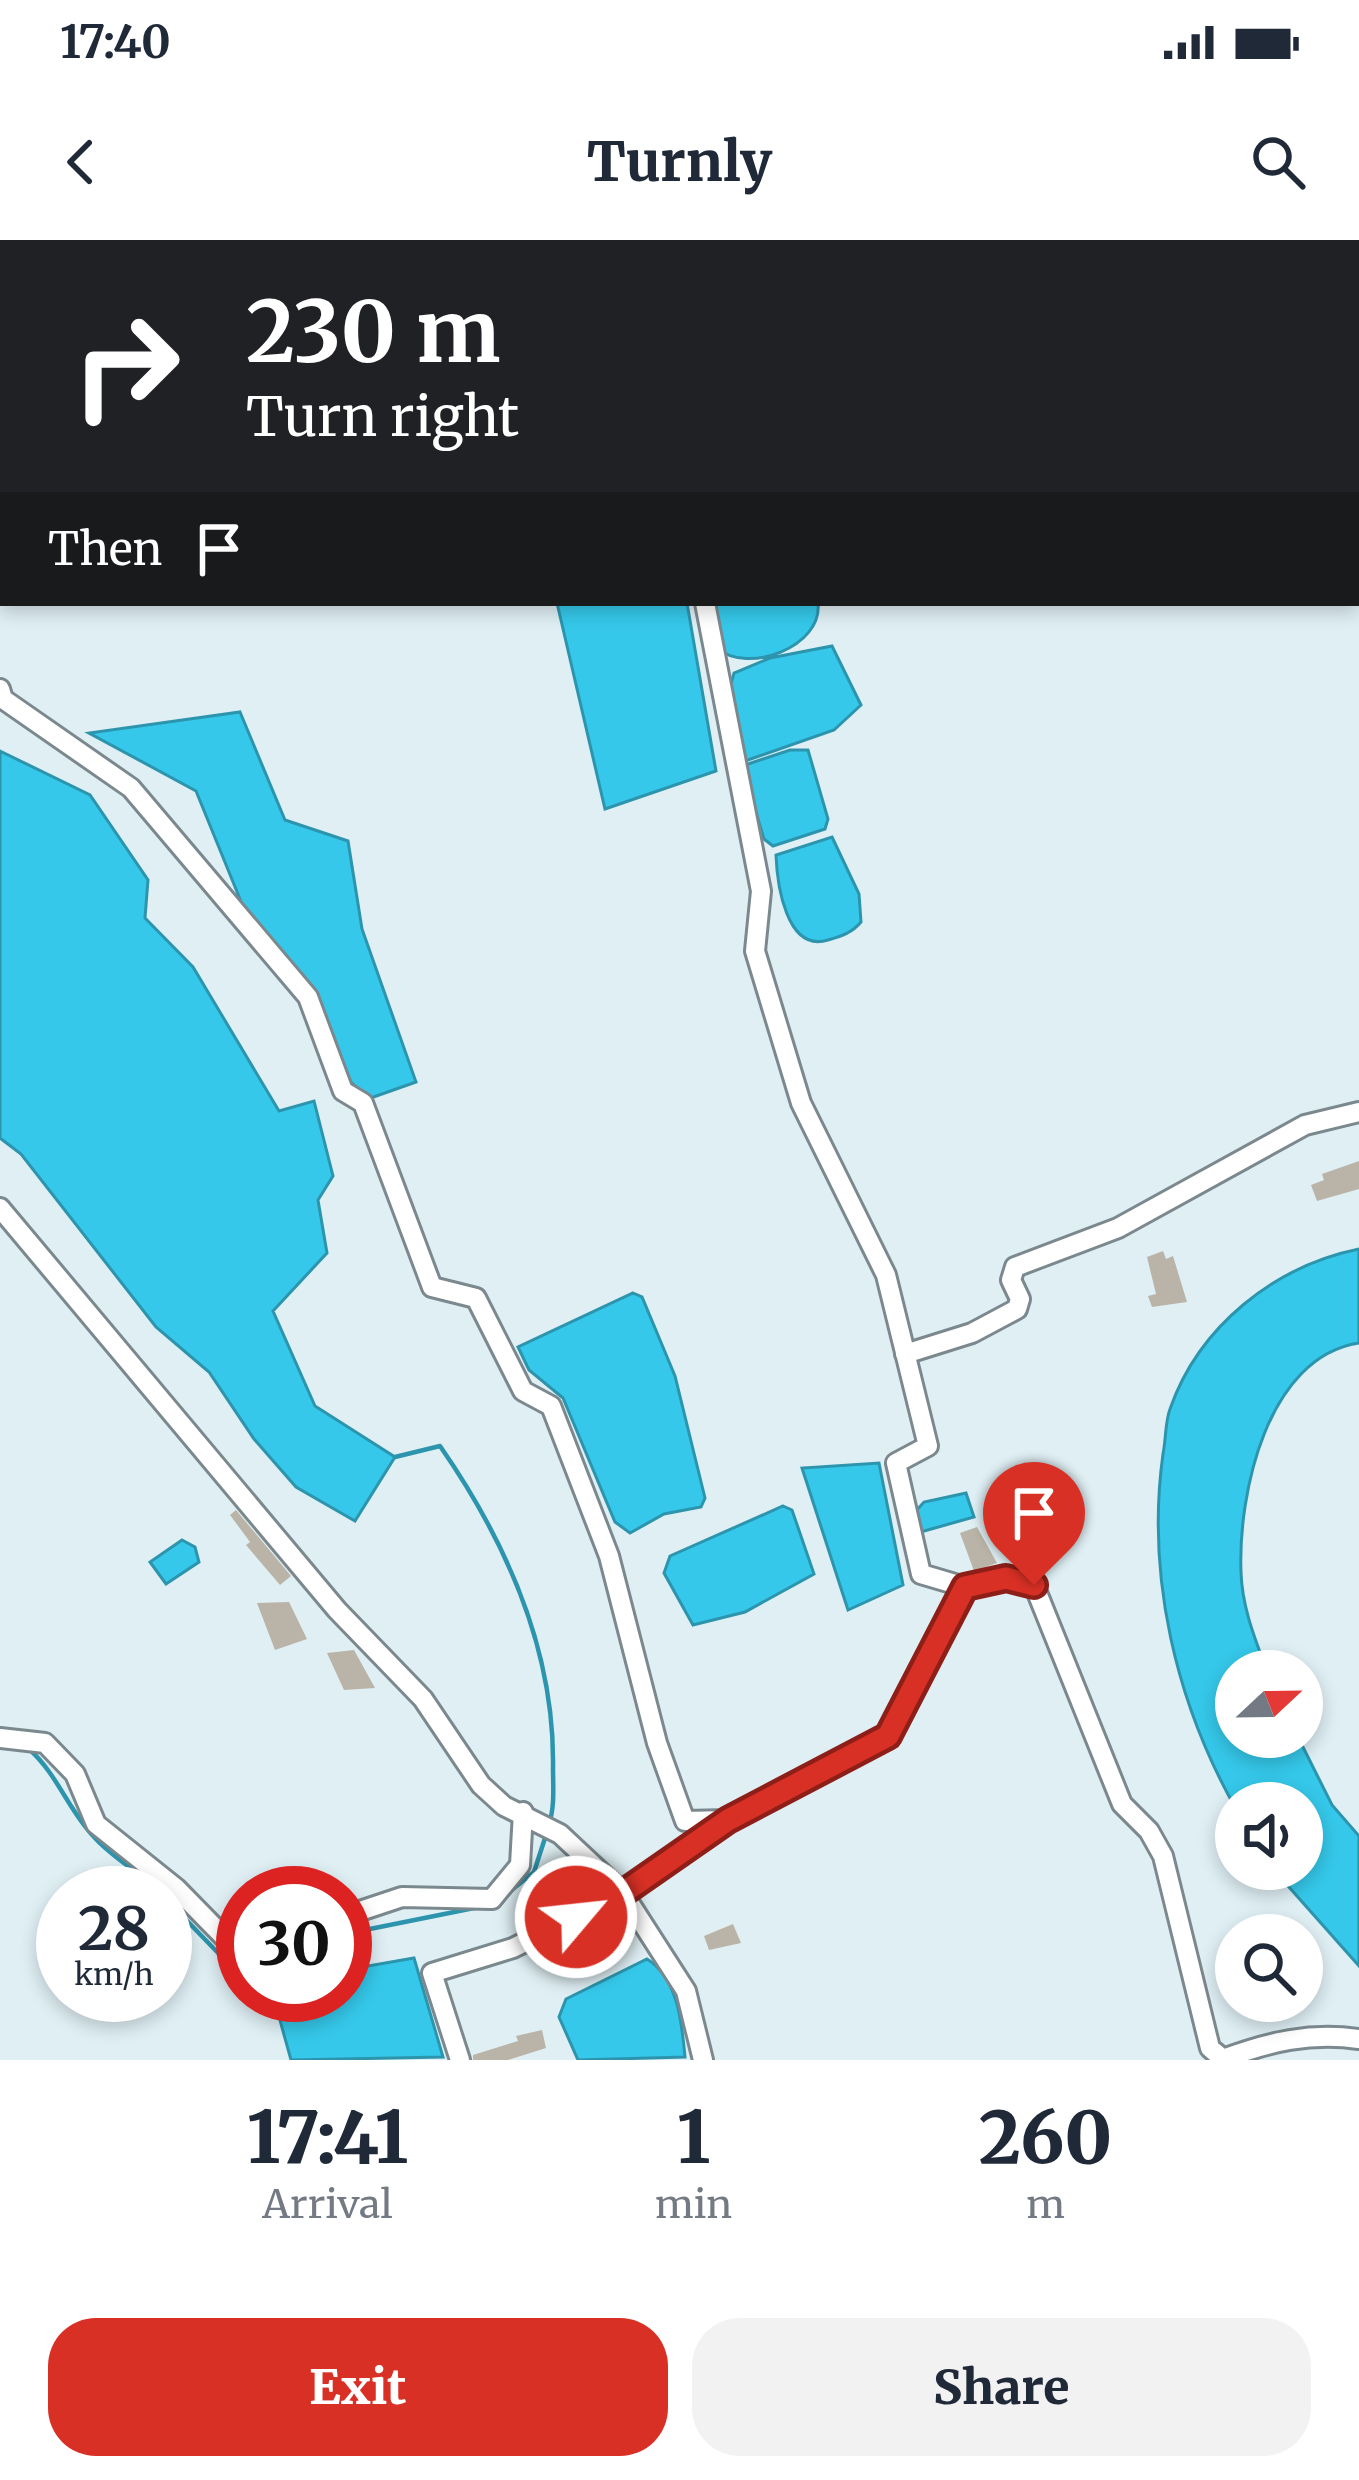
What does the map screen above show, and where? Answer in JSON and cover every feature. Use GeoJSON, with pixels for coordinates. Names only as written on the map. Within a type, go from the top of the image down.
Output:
{"type":"FeatureCollection","features":[{"type":"Feature","properties":{"kind":"street"},"geometry":{"type":"LineString","coordinates":[[706,606],[760,892],[755,951],[801,1103],[886,1275],[928,1446],[896,1463],[921,1574],[965,1587],[1006,1578],[1034,1585],[1122,1804],[1149,1832],[1162,1856],[1210,2048],[1223,2059],[1272,2041],[1327,2034],[1359,2039]]}},
{"type":"Feature","properties":{"kind":"street"},"geometry":{"type":"LineString","coordinates":[[0,689],[3,699],[130,788],[308,997],[343,1091],[363,1103],[432,1287],[476,1298],[523,1391],[551,1406],[609,1556],[657,1744],[685,1821],[728,1820]]}},
{"type":"Feature","properties":{"kind":"street"},"geometry":{"type":"LineString","coordinates":[[905,1354],[972,1333],[1017,1309],[1020,1299],[1011,1280],[1015,1267],[1118,1228],[1305,1125],[1359,1112]]}},
{"type":"Feature","properties":{"kind":"street"},"geometry":{"type":"LineString","coordinates":[[0,1208],[337,1610],[423,1699],[481,1785],[504,1806],[560,1834],[623,1893],[686,1990],[703,2060]]}},
{"type":"Feature","properties":{"kind":"street"},"geometry":{"type":"LineString","coordinates":[[460,2060],[432,1973],[513,1948],[623,1893],[728,1820],[888,1736],[965,1587]]}},
{"type":"Feature","properties":{"kind":"street"},"geometry":{"type":"LineString","coordinates":[[0,1738],[45,1743],[75,1774],[96,1824],[176,1888],[216,1929]]}},
{"type":"Feature","properties":{"kind":"street"},"geometry":{"type":"LineString","coordinates":[[372,1907],[402,1897],[492,1899],[520,1865],[523,1812]]}},
{"type":"Feature","properties":{"kind":"water"},"geometry":{"type":"Polygon","coordinates":[[[558,606],[688,606],[716,771],[605,809],[558,606]]]}},
{"type":"Feature","properties":{"kind":"water"},"geometry":{"type":"Polygon","coordinates":[[[713,606],[818,606],[809,632],[781,652],[746,659],[717,648],[713,606]]]}},
{"type":"Feature","properties":{"kind":"water"},"geometry":{"type":"Polygon","coordinates":[[[832,646],[861,705],[834,730],[745,761],[729,691],[734,673],[770,658],[832,646]]]}},
{"type":"Feature","properties":{"kind":"water"},"geometry":{"type":"Polygon","coordinates":[[[240,712],[285,820],[348,841],[362,929],[416,1082],[368,1099],[351,1082],[299,973],[242,904],[196,791],[89,733],[240,712]]]}},
{"type":"Feature","properties":{"kind":"water"},"geometry":{"type":"Polygon","coordinates":[[[790,750],[808,750],[828,819],[825,829],[773,846],[764,839],[742,766],[790,750]]]}},
{"type":"Feature","properties":{"kind":"water"},"geometry":{"type":"Polygon","coordinates":[[[0,751],[90,795],[148,880],[145,918],[193,967],[279,1111],[314,1101],[333,1176],[318,1200],[327,1253],[273,1311],[315,1406],[395,1457],[355,1521],[296,1487],[254,1439],[209,1372],[156,1327],[21,1154],[0,1138],[0,751]]]}},
{"type":"Feature","properties":{"kind":"water"},"geometry":{"type":"Polygon","coordinates":[[[832,837],[859,894],[861,922],[842,935],[814,941],[802,936],[787,913],[776,855],[832,837]]]}},
{"type":"Feature","properties":{"kind":"water"},"geometry":{"type":"Polygon","coordinates":[[[1359,1249],[1359,1343],[1327,1354],[1301,1374],[1280,1401],[1264,1434],[1241,1540],[1242,1585],[1260,1650],[1215,1650],[1215,1758],[1308,1758],[1320,1782],[1222,1782],[1182,1682],[1163,1592],[1159,1500],[1168,1414],[1183,1379],[1220,1326],[1270,1285],[1328,1257],[1359,1249]]]}},
{"type":"Feature","properties":{"kind":"water"},"geometry":{"type":"Polygon","coordinates":[[[633,1293],[642,1297],[675,1376],[705,1498],[701,1507],[664,1514],[630,1533],[615,1522],[563,1398],[529,1370],[518,1347],[633,1293]]]}},
{"type":"Feature","properties":{"kind":"water"},"geometry":{"type":"Polygon","coordinates":[[[879,1463],[903,1585],[848,1610],[802,1468],[879,1463]]]}},
{"type":"Feature","properties":{"kind":"water"},"geometry":{"type":"Polygon","coordinates":[[[966,1493],[974,1517],[917,1533],[915,1512],[924,1502],[966,1493]]]}},
{"type":"Feature","properties":{"kind":"water"},"geometry":{"type":"Polygon","coordinates":[[[783,1506],[792,1510],[814,1574],[745,1612],[693,1625],[664,1573],[670,1556],[783,1506]]]}},
{"type":"Feature","properties":{"kind":"water"},"geometry":{"type":"Polygon","coordinates":[[[182,1540],[195,1547],[199,1562],[166,1584],[150,1562],[182,1540]]]}},
{"type":"Feature","properties":{"kind":"water"},"geometry":{"type":"Polygon","coordinates":[[[1323,1787],[1359,1836],[1359,1966],[1323,1925],[1323,1914],[1313,1914],[1292,1890],[1323,1890],[1323,1787]]]}},
{"type":"Feature","properties":{"kind":"water"},"geometry":{"type":"Polygon","coordinates":[[[414,1958],[443,2057],[291,2060],[280,2022],[372,2022],[372,1965],[414,1958]]]}},
{"type":"Feature","properties":{"kind":"water"},"geometry":{"type":"Polygon","coordinates":[[[647,1959],[672,1990],[685,2057],[578,2060],[559,2017],[566,1999],[647,1959]]]}},
{"type":"Feature","properties":{"kind":"building"},"geometry":{"type":"Polygon","coordinates":[[[1359,1161],[1359,1189],[1317,1201],[1311,1185],[1324,1180],[1322,1174],[1359,1161]]]}},
{"type":"Feature","properties":{"kind":"building"},"geometry":{"type":"Polygon","coordinates":[[[1163,1251],[1166,1259],[1173,1256],[1187,1302],[1152,1307],[1148,1296],[1156,1294],[1147,1257],[1163,1251]]]}},
{"type":"Feature","properties":{"kind":"building"},"geometry":{"type":"Polygon","coordinates":[[[236,1510],[291,1576],[280,1585],[246,1545],[250,1542],[230,1515],[236,1510]]]}},
{"type":"Feature","properties":{"kind":"building"},"geometry":{"type":"Polygon","coordinates":[[[1025,1516],[1027,1523],[1040,1518],[1045,1531],[1031,1537],[1038,1572],[1018,1567],[1015,1553],[1023,1551],[1013,1521],[1025,1516]]]}},
{"type":"Feature","properties":{"kind":"building"},"geometry":{"type":"Polygon","coordinates":[[[977,1527],[997,1563],[974,1571],[960,1533],[977,1527]]]}},
{"type":"Feature","properties":{"kind":"building"},"geometry":{"type":"Polygon","coordinates":[[[289,1602],[307,1639],[275,1650],[257,1603],[289,1602]]]}},
{"type":"Feature","properties":{"kind":"building"},"geometry":{"type":"Polygon","coordinates":[[[354,1650],[375,1688],[344,1690],[327,1653],[354,1650]]]}},
{"type":"Feature","properties":{"kind":"building"},"geometry":{"type":"Polygon","coordinates":[[[733,1924],[741,1943],[709,1950],[704,1936],[733,1924]]]}},
{"type":"Feature","properties":{"kind":"building"},"geometry":{"type":"Polygon","coordinates":[[[542,2030],[546,2048],[508,2060],[473,2060],[473,2055],[518,2041],[516,2036],[542,2030]]]}},
{"type":"Feature","properties":{"kind":"waterway"},"geometry":{"type":"LineString","coordinates":[[395,1457],[440,1446],[486,1520],[522,1599],[536,1640],[551,1724],[549,1824]]}},
{"type":"Feature","properties":{"kind":"waterway"},"geometry":{"type":"LineString","coordinates":[[29,1749],[95,1838],[128,1866]]}},
{"type":"Feature","properties":{"kind":"waterway"},"geometry":{"type":"LineString","coordinates":[[508,1893],[534,1872],[546,1835]]}},
{"type":"Feature","properties":{"kind":"waterway"},"geometry":{"type":"LineString","coordinates":[[372,1929],[494,1904]]}},
{"type":"Feature","properties":{"kind":"waterway"},"geometry":{"type":"LineString","coordinates":[[192,1926],[216,1951]]}},
{"type":"Feature","properties":{"kind":"route"},"geometry":{"type":"LineString","coordinates":[[576,1917],[623,1893],[728,1820],[888,1736],[965,1587],[1006,1578],[1034,1585]]}}]}
